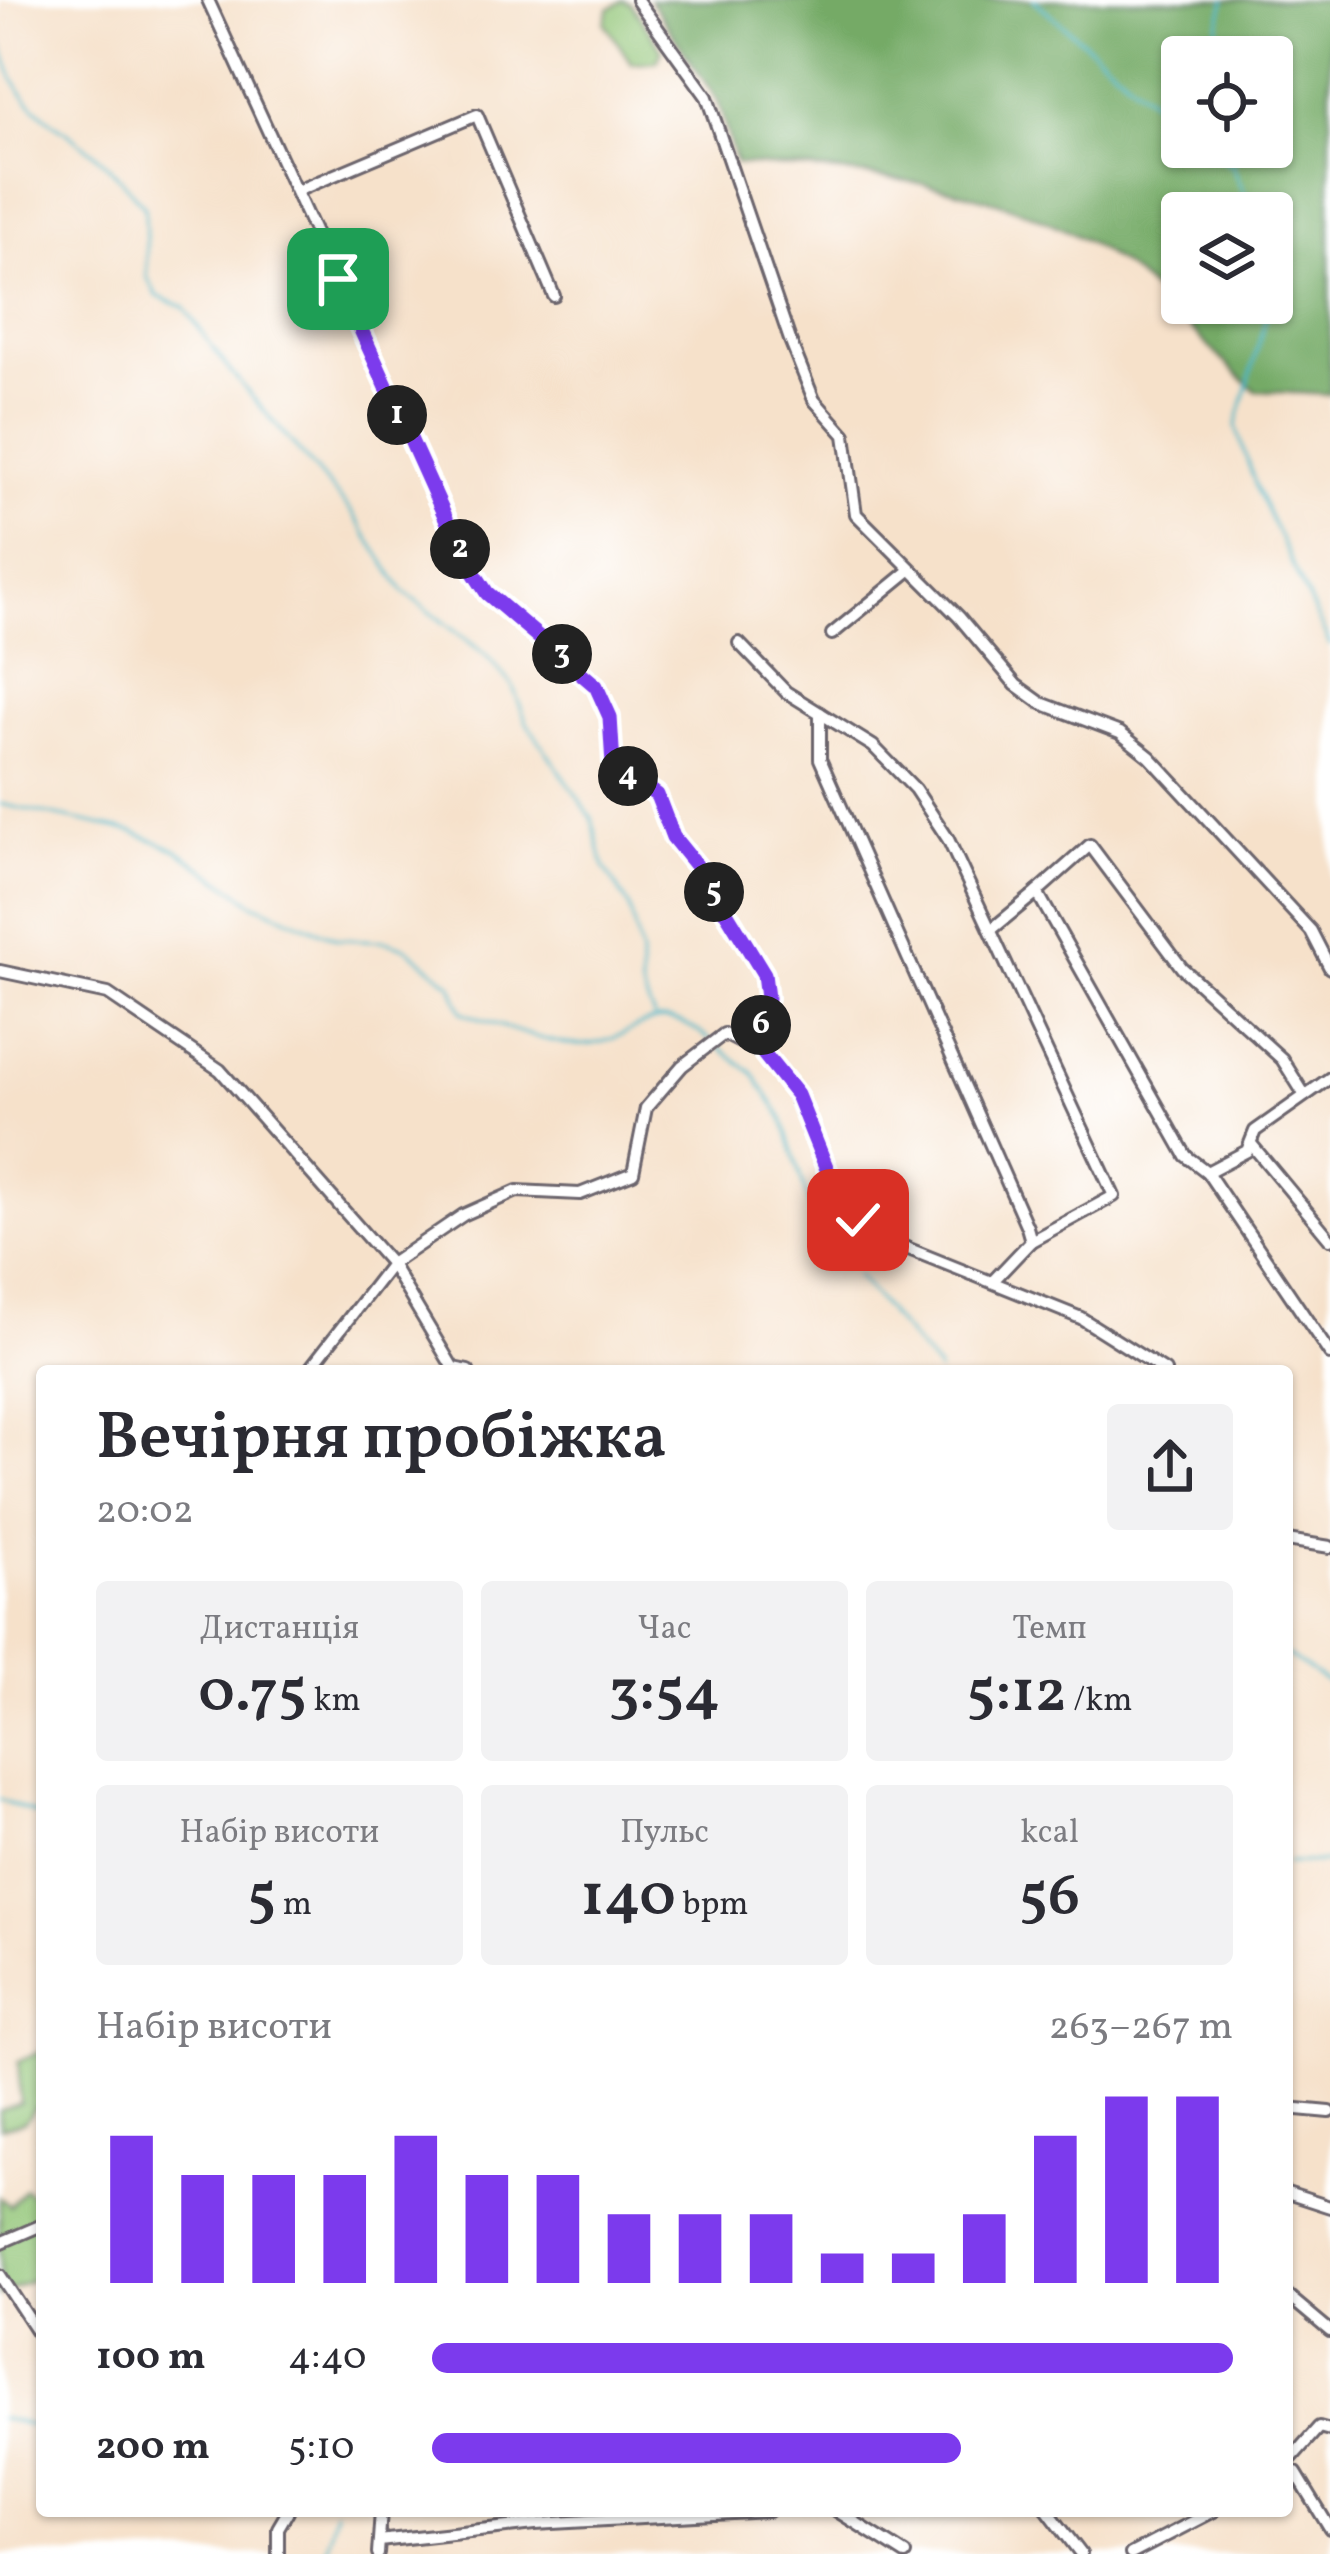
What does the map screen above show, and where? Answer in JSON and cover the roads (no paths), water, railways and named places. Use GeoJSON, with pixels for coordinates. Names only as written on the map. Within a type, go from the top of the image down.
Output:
{"type":"FeatureCollection","features":[{"type":"Feature","properties":{"kind":"street"},"geometry":{"type":"LineString","coordinates":[[208,0],[463,556],[487,593],[596,686],[610,717],[613,765],[657,795],[673,837],[703,874],[764,974],[767,998],[759,1034],[764,1054]]}},
{"type":"Feature","properties":{"kind":"street"},"geometry":{"type":"LineString","coordinates":[[638,0],[707,97],[814,400],[845,435],[856,514],[959,616],[1016,685],[1041,703],[1120,734],[1150,758],[1311,931],[1330,968]]}},
{"type":"Feature","properties":{"kind":"street"},"geometry":{"type":"LineString","coordinates":[[298,190],[477,115],[554,296]]}},
{"type":"Feature","properties":{"kind":"street"},"geometry":{"type":"LineString","coordinates":[[832,634],[909,571]]}},
{"type":"Feature","properties":{"kind":"street"},"geometry":{"type":"LineString","coordinates":[[739,643],[786,692],[873,746],[916,789],[947,838],[1114,1196],[1031,1241],[994,1281]]}},
{"type":"Feature","properties":{"kind":"street"},"geometry":{"type":"LineString","coordinates":[[820,713],[820,759],[999,1153],[1031,1241]]}},
{"type":"Feature","properties":{"kind":"street"},"geometry":{"type":"LineString","coordinates":[[991,929],[1090,845],[1182,968],[1282,1059],[1304,1094]]}},
{"type":"Feature","properties":{"kind":"street"},"geometry":{"type":"LineString","coordinates":[[1037,892],[1186,1156],[1207,1172],[1330,1354]]}},
{"type":"Feature","properties":{"kind":"street"},"geometry":{"type":"LineString","coordinates":[[0,971],[107,994],[179,1037],[220,1070],[391,1264],[451,1365]]}},
{"type":"Feature","properties":{"kind":"street"},"geometry":{"type":"LineString","coordinates":[[313,1365],[391,1264],[463,1215],[517,1191],[580,1194],[633,1173],[646,1108],[682,1066],[724,1034],[764,1054],[797,1095],[837,1194],[858,1220],[899,1245],[1082,1318],[1156,1365]]}},
{"type":"Feature","properties":{"kind":"street"},"geometry":{"type":"LineString","coordinates":[[1207,1172],[1252,1145],[1255,1131],[1330,1078]]}},
{"type":"Feature","properties":{"kind":"street"},"geometry":{"type":"LineString","coordinates":[[1252,1145],[1330,1239]]}},
{"type":"Feature","properties":{"kind":"street"},"geometry":{"type":"LineString","coordinates":[[1293,1541],[1330,1546]]}},
{"type":"Feature","properties":{"kind":"street"},"geometry":{"type":"LineString","coordinates":[[1293,2109],[1330,2112]]}},
{"type":"Feature","properties":{"kind":"street"},"geometry":{"type":"LineString","coordinates":[[1293,2195],[1330,2207]]}},
{"type":"Feature","properties":{"kind":"street"},"geometry":{"type":"LineString","coordinates":[[0,2243],[36,2228]]}},
{"type":"Feature","properties":{"kind":"street"},"geometry":{"type":"LineString","coordinates":[[0,2275],[36,2321]]}},
{"type":"Feature","properties":{"kind":"street"},"geometry":{"type":"LineString","coordinates":[[1293,2300],[1330,2331]]}},
{"type":"Feature","properties":{"kind":"street"},"geometry":{"type":"LineString","coordinates":[[1293,2458],[1315,2430],[1329,2427]]}},
{"type":"Feature","properties":{"kind":"street"},"geometry":{"type":"LineString","coordinates":[[1293,2471],[1330,2529]]}},
{"type":"Feature","properties":{"kind":"street"},"geometry":{"type":"LineString","coordinates":[[278,2554],[278,2531],[285,2517]]}},
{"type":"Feature","properties":{"kind":"street"},"geometry":{"type":"LineString","coordinates":[[380,2517],[378,2547],[543,2523],[656,2517]]}},
{"type":"Feature","properties":{"kind":"street"},"geometry":{"type":"LineString","coordinates":[[846,2517],[905,2554]]}},
{"type":"Feature","properties":{"kind":"street"},"geometry":{"type":"LineString","coordinates":[[1053,2517],[1081,2554]]}},
{"type":"Feature","properties":{"kind":"street"},"geometry":{"type":"LineString","coordinates":[[1131,2554],[1202,2517]]}},
{"type":"Feature","properties":{"kind":"waterway"},"geometry":{"type":"LineString","coordinates":[[1034,0],[1161,108]]}},
{"type":"Feature","properties":{"kind":"waterway"},"geometry":{"type":"LineString","coordinates":[[1216,36],[1225,0]]}},
{"type":"Feature","properties":{"kind":"waterway"},"geometry":{"type":"LineString","coordinates":[[0,38],[15,81],[36,109],[100,158],[145,207],[147,277],[157,296],[184,307],[229,370],[353,514],[404,592],[485,654],[512,685],[527,723],[592,818],[604,867],[629,906],[641,955],[641,987],[654,1017]]}},
{"type":"Feature","properties":{"kind":"waterway"},"geometry":{"type":"LineString","coordinates":[[1233,168],[1244,192]]}},
{"type":"Feature","properties":{"kind":"waterway"},"geometry":{"type":"LineString","coordinates":[[1264,324],[1236,427],[1257,490],[1330,645]]}},
{"type":"Feature","properties":{"kind":"waterway"},"geometry":{"type":"LineString","coordinates":[[0,804],[133,832],[177,850],[255,904],[338,939],[385,941],[407,948],[452,985],[462,1012],[504,1027],[580,1045],[657,1020],[672,1020],[710,1040]]}},
{"type":"Feature","properties":{"kind":"waterway"},"geometry":{"type":"LineString","coordinates":[[717,1046],[753,1073],[783,1119],[815,1225],[844,1267]]}},
{"type":"Feature","properties":{"kind":"waterway"},"geometry":{"type":"LineString","coordinates":[[857,1276],[933,1365]]}},
{"type":"Feature","properties":{"kind":"waterway"},"geometry":{"type":"LineString","coordinates":[[1293,1659],[1330,1684]]}},
{"type":"Feature","properties":{"kind":"waterway"},"geometry":{"type":"LineString","coordinates":[[0,1799],[36,1814]]}},
{"type":"Feature","properties":{"kind":"waterway"},"geometry":{"type":"LineString","coordinates":[[1293,1863],[1330,1862]]}},
{"type":"Feature","properties":{"kind":"waterway"},"geometry":{"type":"LineString","coordinates":[[0,2418],[36,2427]]}},
{"type":"Feature","properties":{"kind":"waterway"},"geometry":{"type":"LineString","coordinates":[[324,2554],[333,2517]]}}]}
